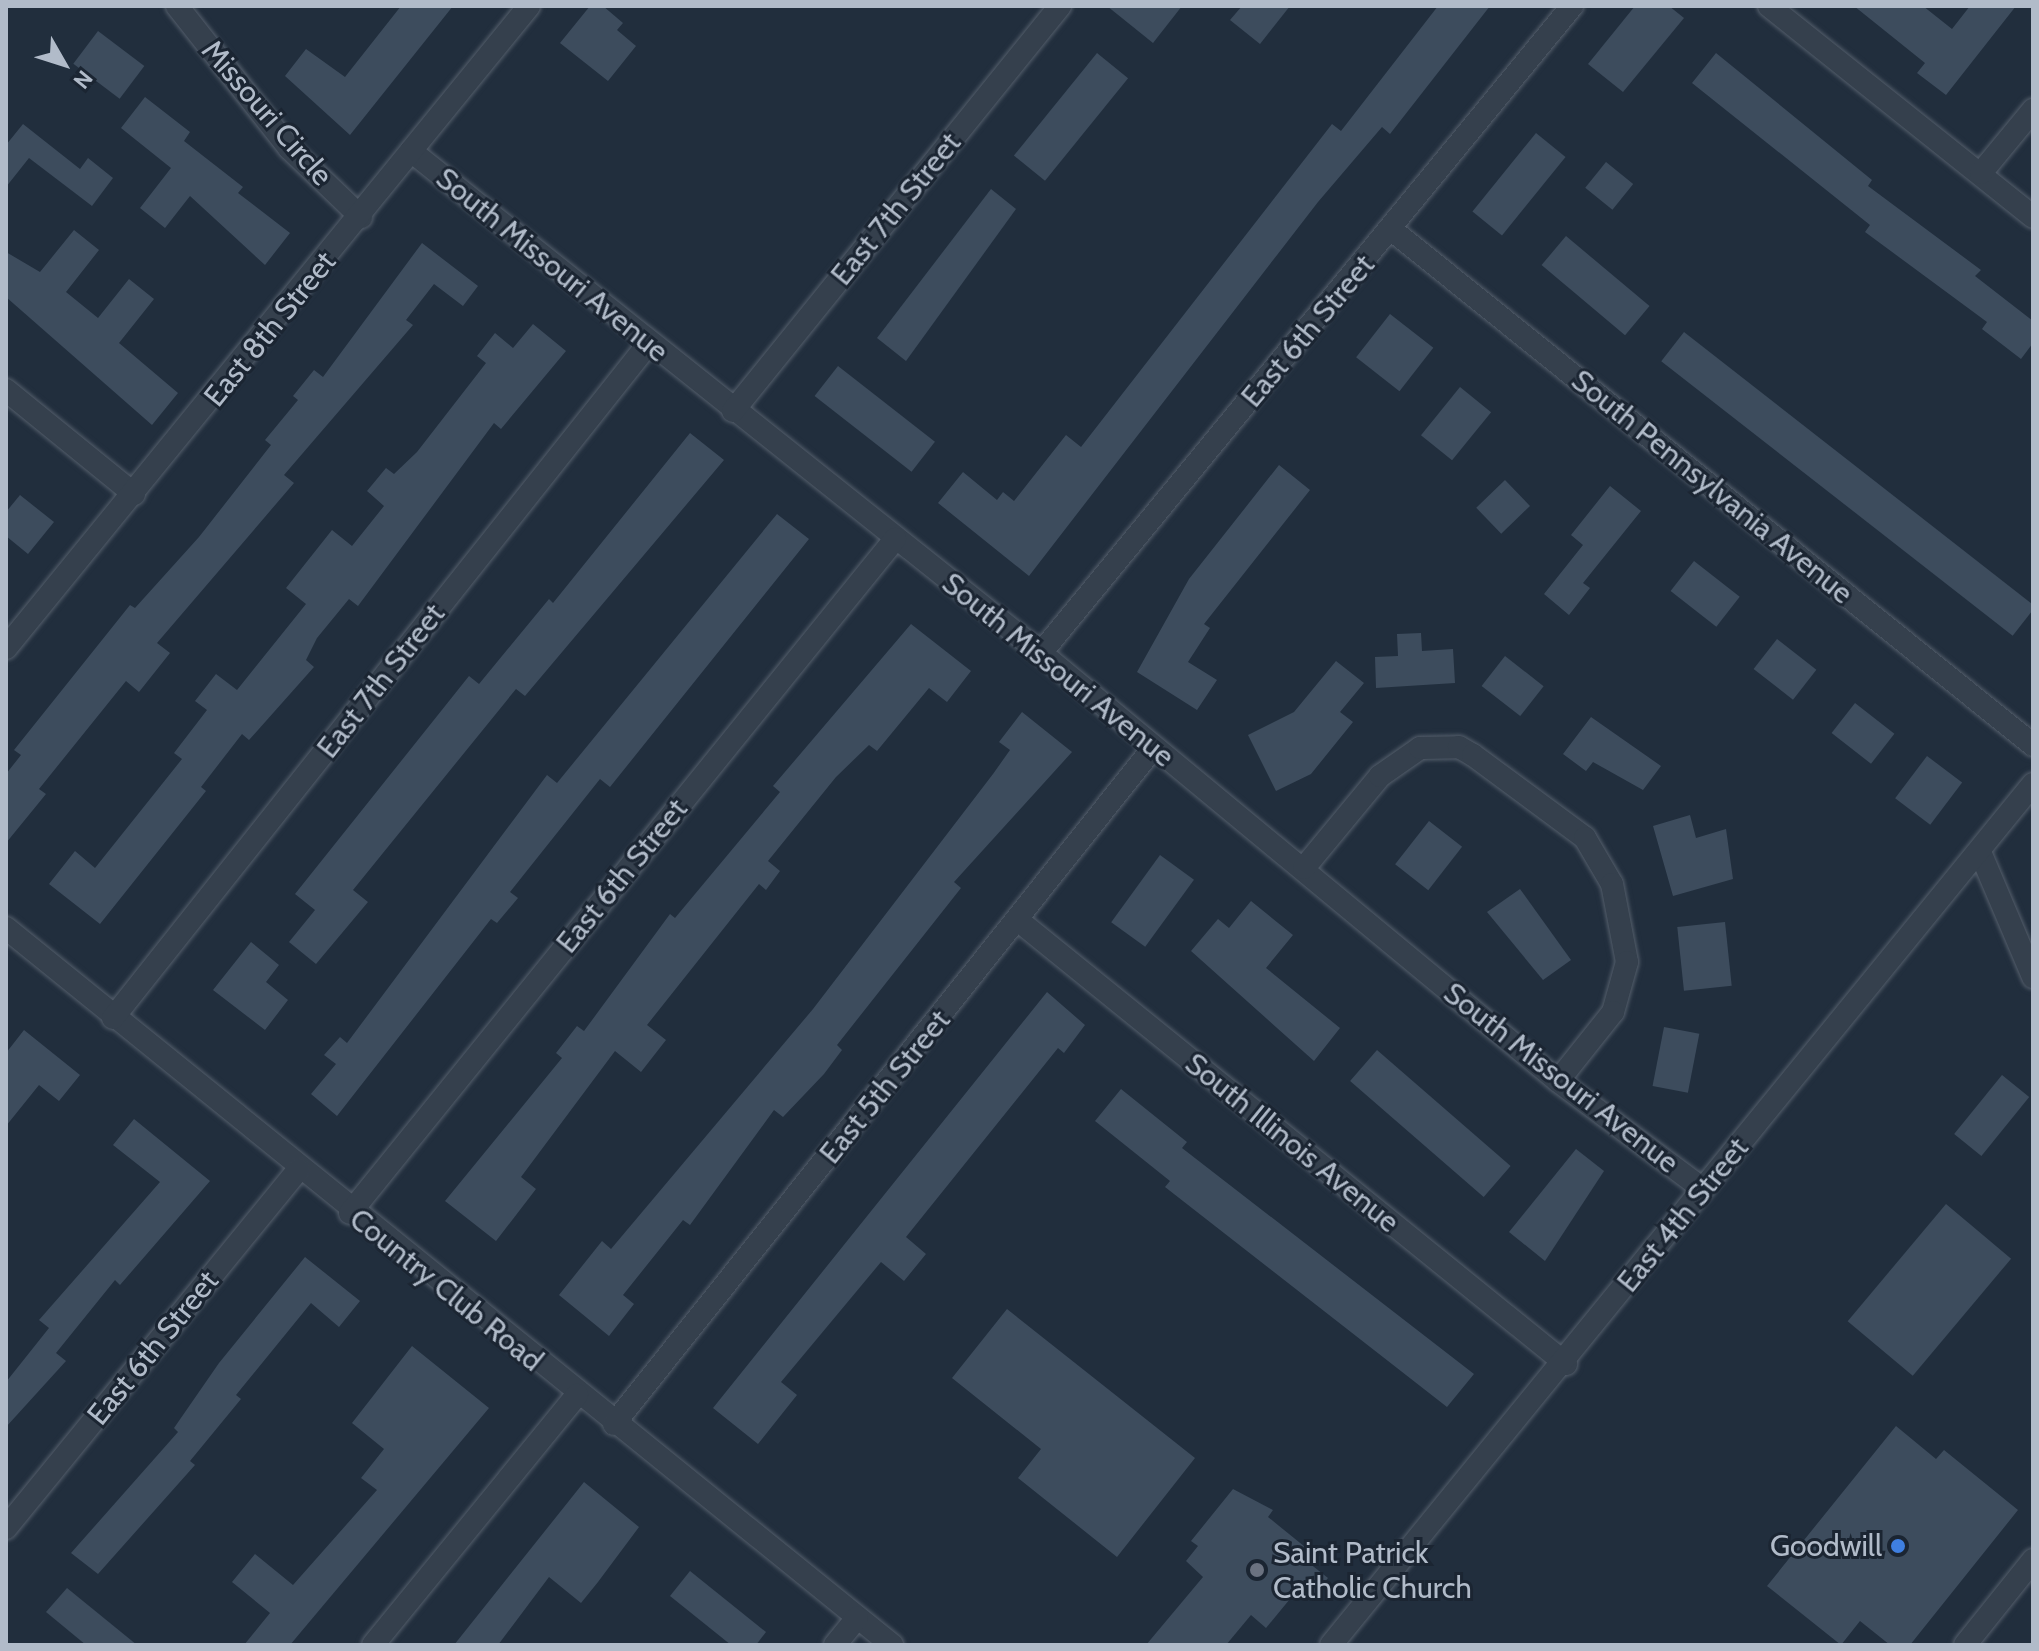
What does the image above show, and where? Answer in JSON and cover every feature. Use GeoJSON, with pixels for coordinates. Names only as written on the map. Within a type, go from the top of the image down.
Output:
{"type":"FeatureCollection","features":[{"type":"Feature","properties":{"kind":"street","name":"Missouri Circle"},"geometry":{"type":"LineString","coordinates":[[177,6],[289,148],[361,217]]}},
{"type":"Feature","properties":{"kind":"street","name":"East 8th Street"},"geometry":{"type":"LineString","coordinates":[[6,648],[361,217],[529,6]]}},
{"type":"Feature","properties":{"kind":"street","name":"East 7th Street"},"geometry":{"type":"LineString","coordinates":[[733,411],[1060,6]]}},
{"type":"Feature","properties":{"kind":"street","name":"East 6th Street"},"geometry":{"type":"LineString","coordinates":[[1041,653],[1392,230],[1572,6]]}},
{"type":"Feature","properties":{"kind":"street"},"geometry":{"type":"LineString","coordinates":[[1769,6],[2033,217]]}},
{"type":"Feature","properties":{"kind":"street"},"geometry":{"type":"LineString","coordinates":[[1981,173],[2033,110]]}},
{"type":"Feature","properties":{"kind":"street","name":"South Missouri Avenue"},"geometry":{"type":"LineString","coordinates":[[411,151],[733,411],[1041,653],[1558,1081],[1703,1189]]}},
{"type":"Feature","properties":{"kind":"street","name":"South Pennsylvania Avenue"},"geometry":{"type":"LineString","coordinates":[[1392,230],[2033,745]]}},
{"type":"Feature","properties":{"kind":"street","name":"East 7th Street"},"geometry":{"type":"LineString","coordinates":[[113,1018],[649,343]]}},
{"type":"Feature","properties":{"kind":"street"},"geometry":{"type":"LineString","coordinates":[[6,390],[134,494]]}},
{"type":"Feature","properties":{"kind":"street","name":"East 6th Street"},"geometry":{"type":"LineString","coordinates":[[350,1213],[895,539]]}},
{"type":"Feature","properties":{"kind":"street"},"geometry":{"type":"LineString","coordinates":[[1304,868],[1380,776],[1420,748],[1459,747],[1585,838],[1612,884],[1627,962],[1613,1012],[1558,1081]]}},
{"type":"Feature","properties":{"kind":"street","name":"East 5th Street"},"geometry":{"type":"LineString","coordinates":[[614,1424],[1019,921],[1153,748]]}},
{"type":"Feature","properties":{"kind":"street","name":"East 4th Street"},"geometry":{"type":"LineString","coordinates":[[1331,1645],[1566,1364],[1703,1189],[2033,784]]}},
{"type":"Feature","properties":{"kind":"street"},"geometry":{"type":"LineString","coordinates":[[1980,852],[2033,977]]}},
{"type":"Feature","properties":{"kind":"street","name":"South Illinois Avenue"},"geometry":{"type":"LineString","coordinates":[[1019,921],[1566,1364]]}},
{"type":"Feature","properties":{"kind":"street","name":"Country Club Road"},"geometry":{"type":"LineString","coordinates":[[9,938],[113,1018],[350,1213],[892,1645]]}},
{"type":"Feature","properties":{"kind":"street","name":"East 6th Street"},"geometry":{"type":"LineString","coordinates":[[6,1528],[299,1169]]}},
{"type":"Feature","properties":{"kind":"street"},"geometry":{"type":"LineString","coordinates":[[373,1645],[577,1395]]}},
{"type":"Feature","properties":{"kind":"street"},"geometry":{"type":"LineString","coordinates":[[1965,1645],[2033,1560]]}},
{"type":"Feature","properties":{"kind":"street"},"geometry":{"type":"LineString","coordinates":[[835,1645],[857,1618]]}},
{"type":"Feature","properties":{"kind":"building"},"geometry":{"type":"Polygon","coordinates":[[[401,6],[453,6],[350,135],[285,76],[306,49],[345,77],[401,6]]]}},
{"type":"Feature","properties":{"kind":"building"},"geometry":{"type":"Polygon","coordinates":[[[590,6],[603,6],[623,23],[617,30],[636,46],[608,81],[560,43],[590,6]]]}},
{"type":"Feature","properties":{"kind":"building"},"geometry":{"type":"Polygon","coordinates":[[[1107,6],[1182,6],[1153,43],[1107,6]]]}},
{"type":"Feature","properties":{"kind":"building"},"geometry":{"type":"Polygon","coordinates":[[[1242,6],[1290,6],[1260,44],[1230,20],[1242,6]]]}},
{"type":"Feature","properties":{"kind":"building"},"geometry":{"type":"Polygon","coordinates":[[[1438,6],[1490,6],[1390,134],[1382,127],[1318,202],[1029,576],[938,503],[963,472],[997,500],[1003,492],[1014,501],[1066,435],[1081,447],[1332,124],[1341,131],[1438,6]]]}},
{"type":"Feature","properties":{"kind":"building"},"geometry":{"type":"Polygon","coordinates":[[[1635,6],[1669,6],[1684,18],[1623,92],[1588,64],[1635,6]]]}},
{"type":"Feature","properties":{"kind":"building"},"geometry":{"type":"Polygon","coordinates":[[[1854,6],[1923,6],[1952,29],[1970,6],[2016,6],[1946,95],[1917,73],[1925,63],[1854,6]]]}},
{"type":"Feature","properties":{"kind":"building"},"geometry":{"type":"Polygon","coordinates":[[[98,31],[144,66],[120,99],[73,64],[98,31]]]}},
{"type":"Feature","properties":{"kind":"building"},"geometry":{"type":"Polygon","coordinates":[[[1097,53],[1128,78],[1045,181],[1014,156],[1097,53]]]}},
{"type":"Feature","properties":{"kind":"building"},"geometry":{"type":"Polygon","coordinates":[[[1716,53],[1872,180],[1868,186],[1981,270],[1975,276],[2033,321],[2033,343],[2021,359],[1982,329],[1987,322],[1865,232],[1870,225],[1692,83],[1716,53]]]}},
{"type":"Feature","properties":{"kind":"building"},"geometry":{"type":"Polygon","coordinates":[[[145,97],[190,132],[184,141],[243,187],[238,193],[290,233],[265,265],[190,196],[165,228],[140,208],[171,168],[121,128],[145,97]]]}},
{"type":"Feature","properties":{"kind":"building"},"geometry":{"type":"Polygon","coordinates":[[[23,124],[80,169],[88,158],[113,178],[92,206],[29,158],[6,187],[6,145],[23,124]]]}},
{"type":"Feature","properties":{"kind":"building"},"geometry":{"type":"Polygon","coordinates":[[[1536,133],[1566,157],[1502,235],[1472,211],[1536,133]]]}},
{"type":"Feature","properties":{"kind":"building"},"geometry":{"type":"Polygon","coordinates":[[[1606,162],[1633,184],[1612,210],[1585,188],[1606,162]]]}},
{"type":"Feature","properties":{"kind":"building"},"geometry":{"type":"Polygon","coordinates":[[[991,189],[1016,209],[906,361],[877,338],[991,189]]]}},
{"type":"Feature","properties":{"kind":"building"},"geometry":{"type":"Polygon","coordinates":[[[74,230],[99,250],[66,292],[98,318],[129,279],[154,299],[119,343],[178,393],[152,425],[6,297],[6,252],[40,272],[74,230]]]}},
{"type":"Feature","properties":{"kind":"building"},"geometry":{"type":"Polygon","coordinates":[[[1566,236],[1649,306],[1625,335],[1542,265],[1566,236]]]}},
{"type":"Feature","properties":{"kind":"building"},"geometry":{"type":"Polygon","coordinates":[[[422,243],[478,286],[463,306],[434,284],[406,320],[413,325],[284,475],[294,483],[157,643],[170,653],[139,692],[126,681],[39,789],[46,794],[6,843],[6,774],[21,755],[14,750],[130,605],[135,608],[199,537],[271,445],[265,440],[298,400],[293,396],[314,370],[323,377],[422,243]]]}},
{"type":"Feature","properties":{"kind":"building"},"geometry":{"type":"Polygon","coordinates":[[[1390,314],[1433,348],[1399,391],[1356,357],[1390,314]]]}},
{"type":"Feature","properties":{"kind":"building"},"geometry":{"type":"Polygon","coordinates":[[[533,324],[566,351],[501,429],[494,423],[358,606],[349,599],[317,638],[306,660],[314,667],[249,740],[242,734],[201,787],[206,791],[100,924],[49,884],[75,851],[95,868],[182,759],[174,753],[207,710],[195,701],[216,674],[237,690],[306,604],[286,588],[332,530],[352,546],[384,506],[367,491],[386,468],[394,474],[417,452],[486,363],[477,356],[495,333],[513,348],[533,324]]]}},
{"type":"Feature","properties":{"kind":"building"},"geometry":{"type":"Polygon","coordinates":[[[1684,332],[2033,605],[2033,610],[2013,636],[1661,361],[1684,332]]]}},
{"type":"Feature","properties":{"kind":"building"},"geometry":{"type":"Polygon","coordinates":[[[838,366],[935,442],[912,472],[815,396],[838,366]]]}},
{"type":"Feature","properties":{"kind":"building"},"geometry":{"type":"Polygon","coordinates":[[[1460,387],[1491,412],[1452,460],[1421,435],[1460,387]]]}},
{"type":"Feature","properties":{"kind":"building"},"geometry":{"type":"Polygon","coordinates":[[[690,433],[724,460],[525,696],[516,689],[353,890],[368,902],[316,964],[289,942],[315,910],[295,894],[469,676],[479,684],[549,599],[553,603],[690,433]]]}},
{"type":"Feature","properties":{"kind":"building"},"geometry":{"type":"Polygon","coordinates":[[[1279,465],[1310,490],[1204,624],[1210,628],[1188,662],[1217,680],[1197,710],[1137,672],[1189,579],[1279,465]]]}},
{"type":"Feature","properties":{"kind":"building"},"geometry":{"type":"Polygon","coordinates":[[[1505,480],[1530,506],[1501,534],[1476,508],[1505,480]]]}},
{"type":"Feature","properties":{"kind":"building"},"geometry":{"type":"Polygon","coordinates":[[[1610,486],[1641,511],[1583,583],[1590,588],[1569,615],[1544,594],[1583,545],[1571,535],[1610,486]]]}},
{"type":"Feature","properties":{"kind":"building"},"geometry":{"type":"Polygon","coordinates":[[[20,495],[54,522],[28,554],[6,536],[6,512],[20,495]]]}},
{"type":"Feature","properties":{"kind":"building"},"geometry":{"type":"Polygon","coordinates":[[[777,514],[809,539],[610,787],[600,779],[510,892],[518,898],[497,923],[491,919],[337,1116],[311,1094],[336,1064],[324,1055],[340,1037],[347,1043],[547,775],[557,783],[777,514]]]}},
{"type":"Feature","properties":{"kind":"building"},"geometry":{"type":"Polygon","coordinates":[[[1694,561],[1740,597],[1716,627],[1671,591],[1694,561]]]}},
{"type":"Feature","properties":{"kind":"building"},"geometry":{"type":"Polygon","coordinates":[[[911,624],[971,671],[947,702],[929,688],[877,751],[869,745],[836,777],[768,861],[780,871],[766,890],[759,884],[647,1025],[666,1040],[641,1072],[615,1051],[521,1177],[536,1189],[496,1241],[445,1201],[562,1058],[556,1053],[577,1026],[584,1031],[670,914],[675,918],[780,792],[773,786],[911,624]]]}},
{"type":"Feature","properties":{"kind":"building"},"geometry":{"type":"Polygon","coordinates":[[[1421,633],[1422,651],[1453,649],[1455,683],[1376,688],[1375,657],[1398,656],[1397,634],[1421,633]]]}},
{"type":"Feature","properties":{"kind":"building"},"geometry":{"type":"Polygon","coordinates":[[[1777,639],[1816,670],[1793,700],[1754,669],[1777,639]]]}},
{"type":"Feature","properties":{"kind":"building"},"geometry":{"type":"Polygon","coordinates":[[[1505,656],[1544,686],[1520,716],[1482,686],[1505,656]]]}},
{"type":"Feature","properties":{"kind":"building"},"geometry":{"type":"Polygon","coordinates":[[[1336,661],[1364,683],[1340,712],[1353,722],[1311,774],[1276,791],[1248,735],[1294,712],[1336,661]]]}},
{"type":"Feature","properties":{"kind":"building"},"geometry":{"type":"Polygon","coordinates":[[[1855,703],[1894,734],[1871,764],[1832,733],[1855,703]]]}},
{"type":"Feature","properties":{"kind":"building"},"geometry":{"type":"Polygon","coordinates":[[[1022,712],[1072,752],[954,882],[961,888],[837,1045],[842,1050],[824,1074],[783,1117],[774,1110],[690,1225],[683,1220],[623,1295],[634,1304],[609,1336],[559,1295],[602,1241],[611,1249],[813,1009],[1010,750],[999,742],[1022,712]]]}},
{"type":"Feature","properties":{"kind":"building"},"geometry":{"type":"Polygon","coordinates":[[[1591,717],[1661,766],[1643,790],[1593,762],[1586,771],[1563,754],[1591,717]]]}},
{"type":"Feature","properties":{"kind":"building"},"geometry":{"type":"Polygon","coordinates":[[[1927,756],[1962,782],[1930,825],[1895,798],[1927,756]]]}},
{"type":"Feature","properties":{"kind":"building"},"geometry":{"type":"Polygon","coordinates":[[[1690,815],[1696,838],[1726,829],[1733,879],[1673,896],[1653,826],[1690,815]]]}},
{"type":"Feature","properties":{"kind":"building"},"geometry":{"type":"Polygon","coordinates":[[[1429,821],[1462,847],[1428,890],[1395,864],[1429,821]]]}},
{"type":"Feature","properties":{"kind":"building"},"geometry":{"type":"Polygon","coordinates":[[[1160,855],[1194,880],[1145,947],[1111,922],[1160,855]]]}},
{"type":"Feature","properties":{"kind":"building"},"geometry":{"type":"Polygon","coordinates":[[[1520,889],[1571,960],[1543,980],[1487,912],[1520,889]]]}},
{"type":"Feature","properties":{"kind":"building"},"geometry":{"type":"Polygon","coordinates":[[[1251,901],[1293,935],[1266,968],[1340,1028],[1314,1061],[1191,951],[1218,919],[1229,928],[1251,901]]]}},
{"type":"Feature","properties":{"kind":"building"},"geometry":{"type":"Polygon","coordinates":[[[1725,922],[1732,986],[1684,991],[1677,927],[1725,922]]]}},
{"type":"Feature","properties":{"kind":"building"},"geometry":{"type":"Polygon","coordinates":[[[251,942],[279,965],[266,982],[288,1000],[265,1030],[213,990],[251,942]]]}},
{"type":"Feature","properties":{"kind":"building"},"geometry":{"type":"Polygon","coordinates":[[[1047,992],[1085,1025],[1064,1053],[1058,1048],[906,1237],[926,1254],[904,1281],[881,1262],[781,1382],[797,1395],[758,1444],[713,1408],[1047,992]]]}},
{"type":"Feature","properties":{"kind":"building"},"geometry":{"type":"Polygon","coordinates":[[[1664,1027],[1699,1034],[1688,1093],[1653,1086],[1664,1027]]]}},
{"type":"Feature","properties":{"kind":"building"},"geometry":{"type":"Polygon","coordinates":[[[24,1030],[80,1075],[59,1101],[39,1085],[6,1126],[6,1053],[24,1030]]]}},
{"type":"Feature","properties":{"kind":"building"},"geometry":{"type":"Polygon","coordinates":[[[1377,1050],[1511,1166],[1484,1197],[1350,1081],[1377,1050]]]}},
{"type":"Feature","properties":{"kind":"building"},"geometry":{"type":"Polygon","coordinates":[[[2002,1075],[2029,1097],[1981,1156],[1954,1134],[2002,1075]]]}},
{"type":"Feature","properties":{"kind":"building"},"geometry":{"type":"Polygon","coordinates":[[[1121,1089],[1187,1142],[1182,1148],[1474,1374],[1447,1407],[1165,1187],[1170,1181],[1095,1121],[1121,1089]]]}},
{"type":"Feature","properties":{"kind":"building"},"geometry":{"type":"Polygon","coordinates":[[[134,1119],[210,1181],[120,1285],[115,1280],[56,1353],[66,1361],[6,1427],[6,1382],[49,1328],[39,1320],[160,1182],[113,1145],[134,1119]]]}},
{"type":"Feature","properties":{"kind":"building"},"geometry":{"type":"Polygon","coordinates":[[[1576,1149],[1604,1171],[1545,1261],[1509,1232],[1576,1149]]]}},
{"type":"Feature","properties":{"kind":"building"},"geometry":{"type":"Polygon","coordinates":[[[1946,1204],[2011,1259],[1913,1376],[1848,1321],[1946,1204]]]}},
{"type":"Feature","properties":{"kind":"building"},"geometry":{"type":"Polygon","coordinates":[[[305,1257],[360,1301],[339,1327],[311,1303],[236,1395],[241,1399],[190,1461],[195,1465],[98,1574],[71,1553],[178,1432],[174,1428],[219,1363],[305,1257]]]}},
{"type":"Feature","properties":{"kind":"building"},"geometry":{"type":"Polygon","coordinates":[[[1007,1309],[1195,1458],[1117,1557],[1018,1478],[1041,1449],[952,1378],[1007,1309]]]}},
{"type":"Feature","properties":{"kind":"building"},"geometry":{"type":"Polygon","coordinates":[[[412,1346],[489,1408],[290,1645],[244,1645],[270,1613],[232,1582],[255,1554],[293,1585],[377,1490],[361,1478],[384,1449],[352,1423],[412,1346]]]}},
{"type":"Feature","properties":{"kind":"building"},"geometry":{"type":"Polygon","coordinates":[[[1896,1426],[1936,1459],[1944,1450],[2018,1510],[1910,1645],[1890,1645],[1860,1621],[1841,1645],[1767,1586],[1896,1426]]]}},
{"type":"Feature","properties":{"kind":"building"},"geometry":{"type":"Polygon","coordinates":[[[584,1482],[639,1527],[598,1582],[581,1603],[549,1577],[498,1645],[454,1645],[584,1482]]]}},
{"type":"Feature","properties":{"kind":"building","name":"Saint Patrick Catholic Church"},"geometry":{"type":"Polygon","coordinates":[[[1233,1489],[1273,1510],[1268,1517],[1315,1555],[1309,1563],[1328,1578],[1312,1598],[1299,1588],[1266,1628],[1251,1615],[1226,1645],[1146,1645],[1203,1577],[1186,1561],[1198,1546],[1191,1541],[1233,1489]]]}},
{"type":"Feature","properties":{"kind":"building"},"geometry":{"type":"Polygon","coordinates":[[[690,1571],[766,1632],[756,1645],[731,1645],[670,1596],[690,1571]]]}},
{"type":"Feature","properties":{"kind":"building"},"geometry":{"type":"Polygon","coordinates":[[[67,1588],[137,1645],[86,1645],[46,1612],[67,1588]]]}},
{"type":"Feature","properties":{"kind":"place","name":"Goodwill"},"geometry":{"type":"Point","coordinates":[1898,1546]}},
{"type":"Feature","properties":{"kind":"place","name":"Saint Patrick Catholic Church"},"geometry":{"type":"Point","coordinates":[1257,1570]}}]}
